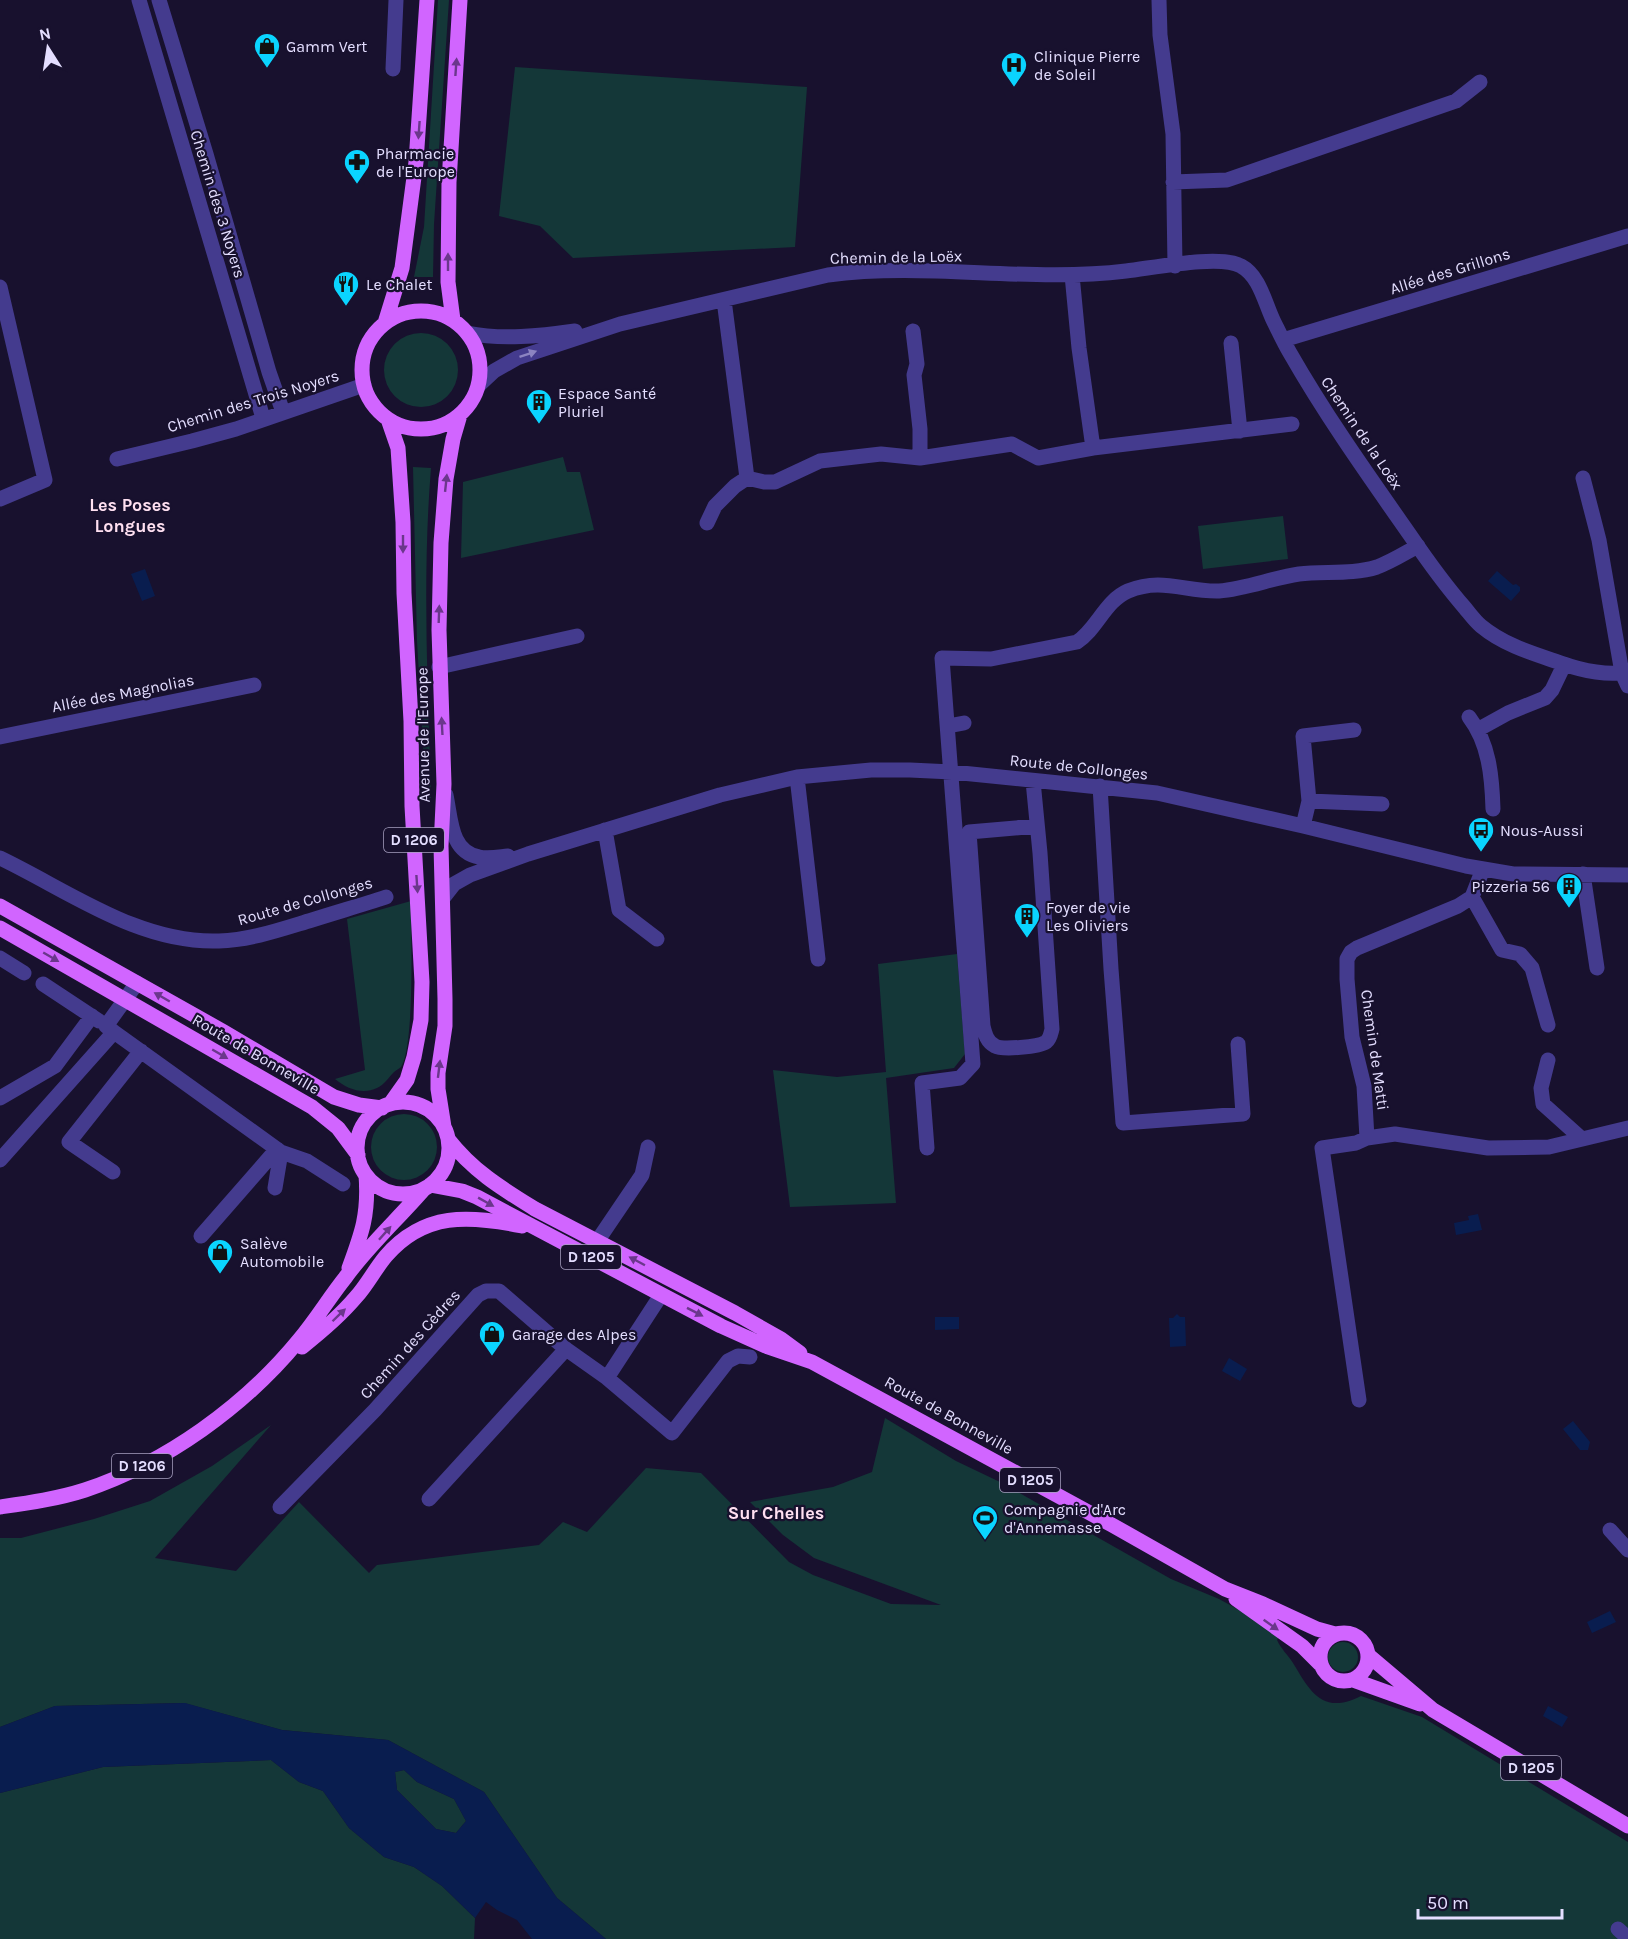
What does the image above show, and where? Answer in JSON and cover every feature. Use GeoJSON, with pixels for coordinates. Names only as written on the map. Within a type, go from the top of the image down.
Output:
{"type":"FeatureCollection","features":[{"type":"Feature","properties":{"kind":"main road"},"geometry":{"type":"LineString","coordinates":[[385,323],[401,315],[418,311],[436,312],[453,320],[467,333],[475,344],[481,370],[479,385],[473,398],[460,415],[440,426],[424,429],[409,428],[388,419],[370,400],[364,385],[362,369],[370,340],[385,323],[391,309],[402,268],[416,162],[427,0]]}},
{"type":"Feature","properties":{"kind":"main road"},"geometry":{"type":"LineString","coordinates":[[453,320],[449,294],[449,182],[460,0]]}},
{"type":"Feature","properties":{"kind":"main road","name":"Avenue de l'Europe"},"geometry":{"type":"LineString","coordinates":[[446,1133],[438,1089],[445,1013],[441,826],[444,784],[439,667],[441,543],[446,479],[453,438],[460,415]]}},
{"type":"Feature","properties":{"kind":"main road","name":"Avenue de l'Europe"},"geometry":{"type":"LineString","coordinates":[[386,1106],[407,1080],[414,1057],[421,1020],[422,971],[412,806],[403,522],[398,448],[388,419]]}},
{"type":"Feature","properties":{"kind":"main road","name":"Route de Bonneville"},"geometry":{"type":"LineString","coordinates":[[0,906],[334,1097],[359,1105],[386,1106]]}},
{"type":"Feature","properties":{"kind":"main road","name":"Route de Bonneville"},"geometry":{"type":"LineString","coordinates":[[2,933],[312,1107],[334,1123],[358,1155]]}},
{"type":"Feature","properties":{"kind":"main road"},"geometry":{"type":"LineString","coordinates":[[408,1102],[421,1106],[436,1116],[446,1133],[448,1155],[446,1165],[438,1178],[427,1187],[405,1194],[381,1188],[366,1175],[359,1162],[358,1142],[361,1130],[372,1115],[386,1106],[408,1102]]}},
{"type":"Feature","properties":{"kind":"main road","name":"Route de Bonneville"},"geometry":{"type":"LineString","coordinates":[[446,1133],[464,1158],[495,1184],[535,1209],[598,1240],[781,1338],[812,1362]]}},
{"type":"Feature","properties":{"kind":"main road","name":"D 1206"},"geometry":{"type":"LineString","coordinates":[[346,1276],[363,1228],[368,1199],[366,1175]]}},
{"type":"Feature","properties":{"kind":"main road","name":"Route de Bonneville"},"geometry":{"type":"LineString","coordinates":[[427,1187],[462,1191],[477,1197],[748,1339],[812,1362],[1225,1589],[1317,1629],[1335,1634]]}},
{"type":"Feature","properties":{"kind":"main road","name":"D 1206"},"geometry":{"type":"LineString","coordinates":[[0,1507],[76,1492],[139,1468],[190,1438],[221,1415],[262,1379],[299,1341],[346,1276],[427,1187]]}},
{"type":"Feature","properties":{"kind":"main road"},"geometry":{"type":"LineString","coordinates":[[262,1379],[345,1310],[387,1256],[406,1236],[415,1231],[436,1222],[462,1218],[500,1222],[542,1231]]}},
{"type":"Feature","properties":{"kind":"main road","name":"Route de Bonneville"},"geometry":{"type":"LineString","coordinates":[[1225,1589],[1302,1646],[1320,1664]]}},
{"type":"Feature","properties":{"kind":"main road"},"geometry":{"type":"LineString","coordinates":[[1353,1680],[1366,1668],[1368,1655],[1364,1643],[1347,1633],[1335,1634],[1325,1641],[1321,1648],[1320,1664],[1331,1678],[1339,1681],[1353,1680],[1433,1710]]}},
{"type":"Feature","properties":{"kind":"main road"},"geometry":{"type":"LineString","coordinates":[[1368,1655],[1433,1710]]}},
{"type":"Feature","properties":{"kind":"main road","name":"D 1205"},"geometry":{"type":"LineString","coordinates":[[1433,1710],[1628,1826]]}},
{"type":"Feature","properties":{"kind":"street","name":"Chemin des 3 Noyers"},"geometry":{"type":"LineString","coordinates":[[139,0],[263,418]]}},
{"type":"Feature","properties":{"kind":"street"},"geometry":{"type":"LineString","coordinates":[[159,0],[267,366],[283,412]]}},
{"type":"Feature","properties":{"kind":"street"},"geometry":{"type":"LineString","coordinates":[[393,69],[396,0]]}},
{"type":"Feature","properties":{"kind":"street"},"geometry":{"type":"LineString","coordinates":[[1158,0],[1160,35],[1173,134],[1175,266]]}},
{"type":"Feature","properties":{"kind":"street"},"geometry":{"type":"LineString","coordinates":[[1173,182],[1227,180],[1456,101],[1480,82]]}},
{"type":"Feature","properties":{"kind":"street","name":"Allée des Grillons"},"geometry":{"type":"LineString","coordinates":[[1283,340],[1628,236]]}},
{"type":"Feature","properties":{"kind":"street","name":"Chemin de la Loëx"},"geometry":{"type":"LineString","coordinates":[[467,333],[492,336],[534,336],[620,324],[806,279],[847,272],[1095,275],[1219,261],[1231,262],[1251,273],[1258,284],[1283,340],[1366,484],[1480,626],[1502,642],[1564,664],[1588,671],[1626,677]]}},
{"type":"Feature","properties":{"kind":"street"},"geometry":{"type":"LineString","coordinates":[[1072,275],[1079,348],[1093,448]]}},
{"type":"Feature","properties":{"kind":"street"},"geometry":{"type":"LineString","coordinates":[[0,287],[45,480],[0,499]]}},
{"type":"Feature","properties":{"kind":"street"},"geometry":{"type":"LineString","coordinates":[[724,300],[747,478]]}},
{"type":"Feature","properties":{"kind":"street","name":"Chemin de la Loëx"},"geometry":{"type":"LineString","coordinates":[[479,385],[494,371],[517,358],[620,324]]}},
{"type":"Feature","properties":{"kind":"street"},"geometry":{"type":"LineString","coordinates":[[913,331],[917,364],[914,375],[920,429],[920,458]]}},
{"type":"Feature","properties":{"kind":"street"},"geometry":{"type":"LineString","coordinates":[[1231,343],[1240,431]]}},
{"type":"Feature","properties":{"kind":"street","name":"Chemin des Trois Noyers"},"geometry":{"type":"LineString","coordinates":[[117,459],[236,429],[364,385]]}},
{"type":"Feature","properties":{"kind":"street"},"geometry":{"type":"LineString","coordinates":[[707,523],[715,506],[735,486],[747,478],[775,482],[820,461],[881,454],[920,458],[1011,444],[1038,458],[1093,448],[1292,424]]}},
{"type":"Feature","properties":{"kind":"street"},"geometry":{"type":"LineString","coordinates":[[1583,478],[1599,540],[1626,677]]}},
{"type":"Feature","properties":{"kind":"street"},"geometry":{"type":"LineString","coordinates":[[927,1148],[922,1083],[960,1078],[973,1064],[942,658],[991,659],[1077,642],[1097,624],[1115,600],[1125,592],[1145,586],[1166,584],[1197,590],[1231,590],[1298,574],[1338,573],[1378,567],[1418,546]]}},
{"type":"Feature","properties":{"kind":"street"},"geometry":{"type":"LineString","coordinates":[[439,667],[577,636]]}},
{"type":"Feature","properties":{"kind":"street"},"geometry":{"type":"LineString","coordinates":[[1493,809],[1488,754],[1474,723],[1545,698],[1552,690],[1564,664]]}},
{"type":"Feature","properties":{"kind":"street","name":"Allée des Magnolias"},"geometry":{"type":"LineString","coordinates":[[0,736],[254,685]]}},
{"type":"Feature","properties":{"kind":"street"},"geometry":{"type":"LineString","coordinates":[[948,726],[964,723]]}},
{"type":"Feature","properties":{"kind":"street"},"geometry":{"type":"LineString","coordinates":[[1303,826],[1309,801],[1303,736],[1354,730]]}},
{"type":"Feature","properties":{"kind":"street","name":"Route de Collonges"},"geometry":{"type":"LineString","coordinates":[[443,898],[459,880],[528,854],[720,795],[797,777],[871,770],[952,772],[1100,786],[1180,797],[1482,869],[1513,874],[1628,875]]}},
{"type":"Feature","properties":{"kind":"street"},"geometry":{"type":"LineString","coordinates":[[797,777],[818,959]]}},
{"type":"Feature","properties":{"kind":"street"},"geometry":{"type":"LineString","coordinates":[[1033,781],[1037,826],[1052,1029],[1046,1042],[1037,1046],[999,1048],[988,1040],[983,1026],[969,832],[1037,826]]}},
{"type":"Feature","properties":{"kind":"street","name":"Route de Collonges"},"geometry":{"type":"LineString","coordinates":[[444,784],[454,833],[463,850],[469,854],[486,858],[528,854]]}},
{"type":"Feature","properties":{"kind":"street"},"geometry":{"type":"LineString","coordinates":[[1100,786],[1123,1123],[1243,1114],[1238,1044]]}},
{"type":"Feature","properties":{"kind":"street"},"geometry":{"type":"LineString","coordinates":[[1309,801],[1382,804]]}},
{"type":"Feature","properties":{"kind":"street"},"geometry":{"type":"LineString","coordinates":[[605,830],[619,910],[657,939]]}},
{"type":"Feature","properties":{"kind":"street","name":"Route de Collonges"},"geometry":{"type":"LineString","coordinates":[[0,858],[122,921],[163,936],[195,941],[244,939],[386,897]]}},
{"type":"Feature","properties":{"kind":"street"},"geometry":{"type":"LineString","coordinates":[[1482,869],[1472,897],[1502,950],[1520,954],[1532,968],[1548,1025]]}},
{"type":"Feature","properties":{"kind":"street"},"geometry":{"type":"LineString","coordinates":[[1583,874],[1597,968]]}},
{"type":"Feature","properties":{"kind":"street","name":"Chemin de Matti"},"geometry":{"type":"LineString","coordinates":[[1367,1138],[1364,1086],[1352,1037],[1347,959],[1351,952],[1363,945],[1458,906],[1472,897]]}},
{"type":"Feature","properties":{"kind":"street","name":"Route de Bonneville"},"geometry":{"type":"LineString","coordinates":[[2,933],[20,917]]}},
{"type":"Feature","properties":{"kind":"street"},"geometry":{"type":"LineString","coordinates":[[0,958],[24,973]]}},
{"type":"Feature","properties":{"kind":"street"},"geometry":{"type":"LineString","coordinates":[[0,1160],[110,1029],[137,983]]}},
{"type":"Feature","properties":{"kind":"street"},"geometry":{"type":"LineString","coordinates":[[43,984],[92,1016],[277,1149],[308,1161],[343,1184]]}},
{"type":"Feature","properties":{"kind":"street"},"geometry":{"type":"LineString","coordinates":[[0,1098],[55,1066],[92,1016]]}},
{"type":"Feature","properties":{"kind":"street"},"geometry":{"type":"LineString","coordinates":[[113,1172],[69,1142],[141,1052]]}},
{"type":"Feature","properties":{"kind":"street"},"geometry":{"type":"LineString","coordinates":[[1548,1060],[1541,1088],[1544,1104],[1582,1139]]}},
{"type":"Feature","properties":{"kind":"street"},"geometry":{"type":"LineString","coordinates":[[1359,1400],[1323,1148],[1395,1134],[1488,1148],[1549,1147],[1628,1128]]}},
{"type":"Feature","properties":{"kind":"street"},"geometry":{"type":"LineString","coordinates":[[598,1240],[642,1174],[648,1147]]}},
{"type":"Feature","properties":{"kind":"street"},"geometry":{"type":"LineString","coordinates":[[275,1188],[277,1149]]}},
{"type":"Feature","properties":{"kind":"street"},"geometry":{"type":"LineString","coordinates":[[201,1236],[277,1149]]}},
{"type":"Feature","properties":{"kind":"street","name":"Chemin des Cèdres"},"geometry":{"type":"LineString","coordinates":[[280,1507],[375,1410],[478,1295],[486,1291],[499,1291],[672,1433],[728,1361],[738,1356],[750,1357]]}},
{"type":"Feature","properties":{"kind":"street"},"geometry":{"type":"LineString","coordinates":[[607,1378],[661,1295]]}},
{"type":"Feature","properties":{"kind":"street"},"geometry":{"type":"LineString","coordinates":[[429,1499],[566,1348]]}},
{"type":"Feature","properties":{"kind":"street"},"geometry":{"type":"LineString","coordinates":[[1610,1530],[1628,1550]]}},
{"type":"Feature","properties":{"kind":"green space"},"geometry":{"type":"Polygon","coordinates":[[[438,0],[449,0],[434,224],[433,277],[414,277],[424,227],[438,0]]]}},
{"type":"Feature","properties":{"kind":"green space"},"geometry":{"type":"Polygon","coordinates":[[[515,67],[807,87],[795,247],[573,258],[540,226],[499,216],[515,67]]]}},
{"type":"Feature","properties":{"kind":"green space"},"geometry":{"type":"Polygon","coordinates":[[[414,333],[428,333],[442,339],[452,349],[458,363],[456,384],[442,401],[428,407],[414,407],[400,401],[390,391],[384,377],[384,363],[390,349],[400,339],[414,333]]]}},
{"type":"Feature","properties":{"kind":"green space"},"geometry":{"type":"Polygon","coordinates":[[[563,457],[567,472],[580,472],[594,530],[461,558],[463,482],[563,457]]]}},
{"type":"Feature","properties":{"kind":"green space"},"geometry":{"type":"Polygon","coordinates":[[[413,467],[431,468],[426,592],[431,798],[426,798],[417,641],[413,467]]]}},
{"type":"Feature","properties":{"kind":"green space"},"geometry":{"type":"Polygon","coordinates":[[[1283,516],[1288,559],[1203,569],[1198,526],[1283,516]]]}},
{"type":"Feature","properties":{"kind":"green space"},"geometry":{"type":"Polygon","coordinates":[[[411,901],[410,1013],[405,1055],[401,1067],[380,1086],[366,1091],[355,1090],[335,1079],[365,1070],[347,919],[411,901]]]}},
{"type":"Feature","properties":{"kind":"green space"},"geometry":{"type":"Polygon","coordinates":[[[957,954],[965,1054],[954,1068],[886,1078],[896,1203],[790,1207],[773,1070],[837,1077],[886,1072],[878,964],[957,954]]]}},
{"type":"Feature","properties":{"kind":"green space"},"geometry":{"type":"Polygon","coordinates":[[[404,1114],[417,1117],[427,1124],[434,1134],[437,1147],[434,1160],[427,1170],[417,1177],[404,1180],[391,1177],[381,1170],[374,1160],[371,1147],[374,1134],[381,1124],[391,1117],[404,1114]]]}},
{"type":"Feature","properties":{"kind":"green space"},"geometry":{"type":"Polygon","coordinates":[[[885,1418],[956,1461],[1000,1482],[1171,1579],[1219,1599],[1261,1622],[1280,1636],[1277,1640],[1280,1646],[1312,1692],[1320,1698],[1337,1703],[1361,1696],[1422,1717],[1628,1842],[1628,1939],[606,1939],[557,1898],[484,1792],[388,1740],[282,1730],[184,1703],[55,1706],[0,1727],[0,1538],[21,1538],[94,1519],[150,1501],[212,1466],[271,1425],[155,1558],[236,1571],[299,1502],[369,1573],[377,1565],[539,1545],[563,1522],[587,1532],[646,1468],[701,1473],[789,1562],[813,1575],[891,1604],[941,1605],[814,1558],[783,1535],[750,1502],[833,1487],[872,1472],[885,1418]]]}},
{"type":"Feature","properties":{"kind":"green space"},"geometry":{"type":"Polygon","coordinates":[[[1343,1642],[1353,1647],[1358,1657],[1353,1667],[1343,1672],[1333,1667],[1328,1657],[1333,1647],[1343,1642]]]}},
{"type":"Feature","properties":{"kind":"green space"},"geometry":{"type":"Polygon","coordinates":[[[271,1760],[299,1782],[323,1791],[349,1828],[384,1857],[414,1867],[442,1886],[475,1918],[474,1939],[0,1939],[0,1793],[103,1767],[271,1760]]]}},
{"type":"Feature","properties":{"kind":"green space"},"geometry":{"type":"Polygon","coordinates":[[[404,1770],[417,1782],[454,1799],[466,1821],[456,1833],[436,1829],[397,1790],[395,1772],[404,1770]]]}},
{"type":"Feature","properties":{"kind":"water"},"geometry":{"type":"Polygon","coordinates":[[[145,569],[155,596],[142,601],[131,574],[145,569]]]}},
{"type":"Feature","properties":{"kind":"water"},"geometry":{"type":"Polygon","coordinates":[[[1497,571],[1513,585],[1520,587],[1520,591],[1511,601],[1488,581],[1497,571]]]}},
{"type":"Feature","properties":{"kind":"water"},"geometry":{"type":"Polygon","coordinates":[[[1478,1214],[1482,1230],[1456,1235],[1454,1223],[1469,1220],[1468,1216],[1478,1214]]]}},
{"type":"Feature","properties":{"kind":"water"},"geometry":{"type":"Polygon","coordinates":[[[1177,1314],[1185,1317],[1186,1346],[1170,1347],[1169,1318],[1177,1314]]]}},
{"type":"Feature","properties":{"kind":"water"},"geometry":{"type":"Polygon","coordinates":[[[935,1317],[959,1317],[959,1329],[935,1330],[935,1317]]]}},
{"type":"Feature","properties":{"kind":"water"},"geometry":{"type":"Polygon","coordinates":[[[1229,1358],[1247,1369],[1240,1381],[1222,1371],[1229,1358]]]}},
{"type":"Feature","properties":{"kind":"water"},"geometry":{"type":"Polygon","coordinates":[[[1573,1421],[1590,1442],[1588,1450],[1580,1450],[1563,1429],[1573,1421]]]}},
{"type":"Feature","properties":{"kind":"water"},"geometry":{"type":"Polygon","coordinates":[[[1610,1611],[1616,1622],[1592,1633],[1587,1622],[1610,1611]]]}},
{"type":"Feature","properties":{"kind":"water"},"geometry":{"type":"Polygon","coordinates":[[[185,1703],[282,1730],[388,1740],[484,1792],[557,1898],[606,1939],[532,1939],[517,1920],[486,1902],[475,1918],[442,1886],[414,1867],[384,1857],[349,1828],[323,1791],[299,1782],[271,1760],[103,1767],[0,1793],[0,1727],[55,1706],[185,1703]],[[404,1770],[395,1772],[397,1790],[436,1829],[456,1833],[466,1821],[454,1799],[417,1782],[404,1770]]]}},
{"type":"Feature","properties":{"kind":"water"},"geometry":{"type":"Polygon","coordinates":[[[1548,1706],[1568,1717],[1562,1727],[1543,1716],[1548,1706]]]}},
{"type":"Feature","properties":{"kind":"place","name":"Gamm Vert"},"geometry":{"type":"Point","coordinates":[267,69]}},
{"type":"Feature","properties":{"kind":"place","name":"Clinique Pierre de Soleil"},"geometry":{"type":"Point","coordinates":[1014,88]}},
{"type":"Feature","properties":{"kind":"place","name":"Pharmacie de l'Europe"},"geometry":{"type":"Point","coordinates":[357,185]}},
{"type":"Feature","properties":{"kind":"place","name":"Le Chalet"},"geometry":{"type":"Point","coordinates":[346,307]}},
{"type":"Feature","properties":{"kind":"place","name":"Espace Santé Pluriel"},"geometry":{"type":"Point","coordinates":[539,425]}},
{"type":"Feature","properties":{"kind":"place","name":"Nous-Aussi"},"geometry":{"type":"Point","coordinates":[1481,853]}},
{"type":"Feature","properties":{"kind":"place","name":"Pizzeria 56"},"geometry":{"type":"Point","coordinates":[1569,909]}},
{"type":"Feature","properties":{"kind":"place","name":"Foyer de vie Les Oliviers"},"geometry":{"type":"Point","coordinates":[1027,939]}},
{"type":"Feature","properties":{"kind":"place","name":"Salève Automobile"},"geometry":{"type":"Point","coordinates":[220,1275]}},
{"type":"Feature","properties":{"kind":"place","name":"Garage des Alpes"},"geometry":{"type":"Point","coordinates":[492,1357]}},
{"type":"Feature","properties":{"kind":"place","name":"Compagnie d'Arc d'Annemasse"},"geometry":{"type":"Point","coordinates":[985,1541]}},
{"type":"Feature","properties":{"kind":"district","name":"Les Poses Longues"},"geometry":{"type":"Point","coordinates":[130,515]}},
{"type":"Feature","properties":{"kind":"district","name":"Sur Chelles"},"geometry":{"type":"Point","coordinates":[776,1513]}}]}
